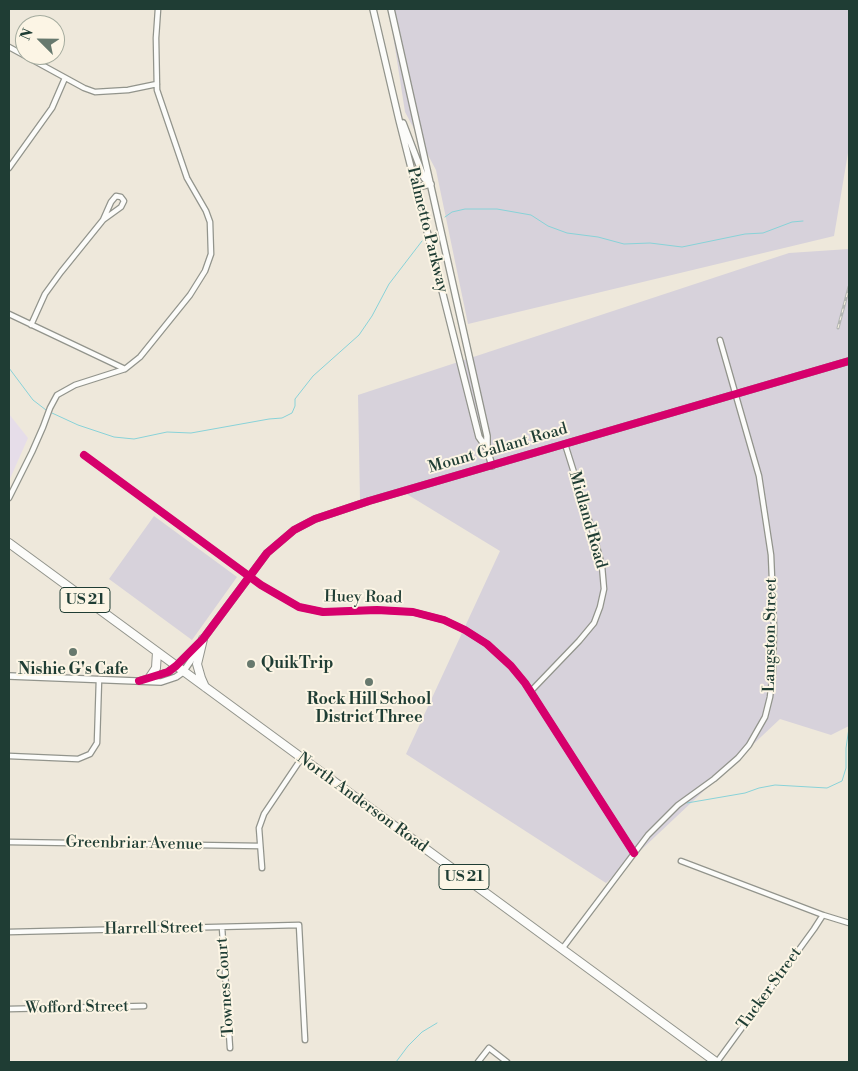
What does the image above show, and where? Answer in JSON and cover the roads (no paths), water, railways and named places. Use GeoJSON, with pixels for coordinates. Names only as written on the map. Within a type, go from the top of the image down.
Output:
{"type":"FeatureCollection","features":[{"type":"Feature","properties":{"kind":"main road","name":"North Anderson Road"},"geometry":{"type":"LineString","coordinates":[[9,543],[716,1062]]}},
{"type":"Feature","properties":{"kind":"main road"},"geometry":{"type":"LineString","coordinates":[[203,639],[197,664],[206,688]]}},
{"type":"Feature","properties":{"kind":"main road"},"geometry":{"type":"LineString","coordinates":[[150,677],[156,668],[157,652]]}},
{"type":"Feature","properties":{"kind":"street"},"geometry":{"type":"LineString","coordinates":[[9,498],[32,452],[57,394],[75,385],[125,369],[140,357],[190,295],[204,271],[211,254],[210,222],[206,211],[187,178],[157,90],[156,38],[158,9]]}},
{"type":"Feature","properties":{"kind":"street","name":"Palmetto Parkway"},"geometry":{"type":"LineString","coordinates":[[373,9],[479,437],[487,449]]}},
{"type":"Feature","properties":{"kind":"street","name":"Palmetto Parkway"},"geometry":{"type":"LineString","coordinates":[[391,9],[487,436],[487,449],[492,466]]}},
{"type":"Feature","properties":{"kind":"street"},"geometry":{"type":"LineString","coordinates":[[9,47],[84,88],[95,92],[128,90],[157,84]]}},
{"type":"Feature","properties":{"kind":"street"},"geometry":{"type":"LineString","coordinates":[[9,168],[52,108],[65,78]]}},
{"type":"Feature","properties":{"kind":"street"},"geometry":{"type":"LineString","coordinates":[[398,115],[404,125],[424,178],[431,184]]}},
{"type":"Feature","properties":{"kind":"street"},"geometry":{"type":"LineString","coordinates":[[416,187],[431,184]]}},
{"type":"Feature","properties":{"kind":"street"},"geometry":{"type":"LineString","coordinates":[[31,324],[45,294],[103,220],[111,202],[116,196],[122,197],[124,201],[121,207],[103,220]]}},
{"type":"Feature","properties":{"kind":"street"},"geometry":{"type":"LineString","coordinates":[[9,314],[125,369]]}},
{"type":"Feature","properties":{"kind":"street","name":"Langston Street"},"geometry":{"type":"LineString","coordinates":[[562,949],[634,853],[665,818],[678,805],[738,758],[765,716],[770,697],[774,627],[772,555],[759,476],[720,340]]}},
{"type":"Feature","properties":{"kind":"street","name":"Mount Gallant Road"},"geometry":{"type":"LineString","coordinates":[[9,676],[166,681],[183,672],[203,639],[267,553],[294,530],[315,519],[849,361]]}},
{"type":"Feature","properties":{"kind":"street","name":"Midland Road"},"geometry":{"type":"LineString","coordinates":[[530,691],[579,641],[594,622],[604,589],[602,566],[594,536],[565,444]]}},
{"type":"Feature","properties":{"kind":"street","name":"Huey Road"},"geometry":{"type":"LineString","coordinates":[[84,455],[261,586],[298,607],[323,612],[378,610],[413,612],[444,620],[465,630],[487,644],[512,666],[530,691],[634,853]]}},
{"type":"Feature","properties":{"kind":"street","name":"Mount Gallant Road"},"geometry":{"type":"LineString","coordinates":[[139,681],[168,672],[203,639]]}},
{"type":"Feature","properties":{"kind":"street"},"geometry":{"type":"LineString","coordinates":[[9,756],[78,759],[90,754],[97,743],[99,679]]}},
{"type":"Feature","properties":{"kind":"street"},"geometry":{"type":"LineString","coordinates":[[262,868],[260,828],[264,814],[301,759]]}},
{"type":"Feature","properties":{"kind":"street","name":"Greenbriar Avenue"},"geometry":{"type":"LineString","coordinates":[[9,842],[260,846]]}},
{"type":"Feature","properties":{"kind":"street"},"geometry":{"type":"LineString","coordinates":[[681,861],[849,923]]}},
{"type":"Feature","properties":{"kind":"street","name":"Tucker Street"},"geometry":{"type":"LineString","coordinates":[[716,1062],[823,915]]}},
{"type":"Feature","properties":{"kind":"street","name":"Harrell Street"},"geometry":{"type":"LineString","coordinates":[[9,932],[299,925],[305,1040]]}},
{"type":"Feature","properties":{"kind":"street","name":"Townes Court"},"geometry":{"type":"LineString","coordinates":[[222,927],[230,1048]]}},
{"type":"Feature","properties":{"kind":"street","name":"Wofford Street"},"geometry":{"type":"LineString","coordinates":[[9,1009],[144,1006]]}},
{"type":"Feature","properties":{"kind":"street"},"geometry":{"type":"LineString","coordinates":[[478,1062],[489,1048],[507,1062]]}},
{"type":"Feature","properties":{"kind":"waterway"},"geometry":{"type":"LineString","coordinates":[[445,217],[452,212],[465,209],[497,209],[531,215],[548,226],[567,233],[598,237],[624,244],[650,243],[682,247],[745,234],[763,233],[792,222],[803,221]]}},
{"type":"Feature","properties":{"kind":"waterway"},"geometry":{"type":"LineString","coordinates":[[52,413],[78,425],[114,437],[134,439],[167,432],[191,433],[282,418],[292,413],[295,399],[313,376],[359,335],[372,316],[389,284],[422,241]]}},
{"type":"Feature","properties":{"kind":"waterway"},"geometry":{"type":"LineString","coordinates":[[9,368],[33,400],[46,410]]}},
{"type":"Feature","properties":{"kind":"waterway"},"geometry":{"type":"LineString","coordinates":[[687,803],[745,793],[775,785],[827,788],[842,781],[846,768],[849,728]]}},
{"type":"Feature","properties":{"kind":"waterway"},"geometry":{"type":"LineString","coordinates":[[396,1062],[422,1032],[437,1023]]}},
{"type":"Feature","properties":{"kind":"railway"},"geometry":{"type":"LineString","coordinates":[[838,328],[849,287]]}},
{"type":"Feature","properties":{"kind":"place","name":"Nishie G's Cafe"},"geometry":{"type":"Point","coordinates":[73,652]}},
{"type":"Feature","properties":{"kind":"place","name":"QuikTrip"},"geometry":{"type":"Point","coordinates":[251,664]}},
{"type":"Feature","properties":{"kind":"place","name":"Rock Hill School District Three"},"geometry":{"type":"Point","coordinates":[369,682]}}]}
